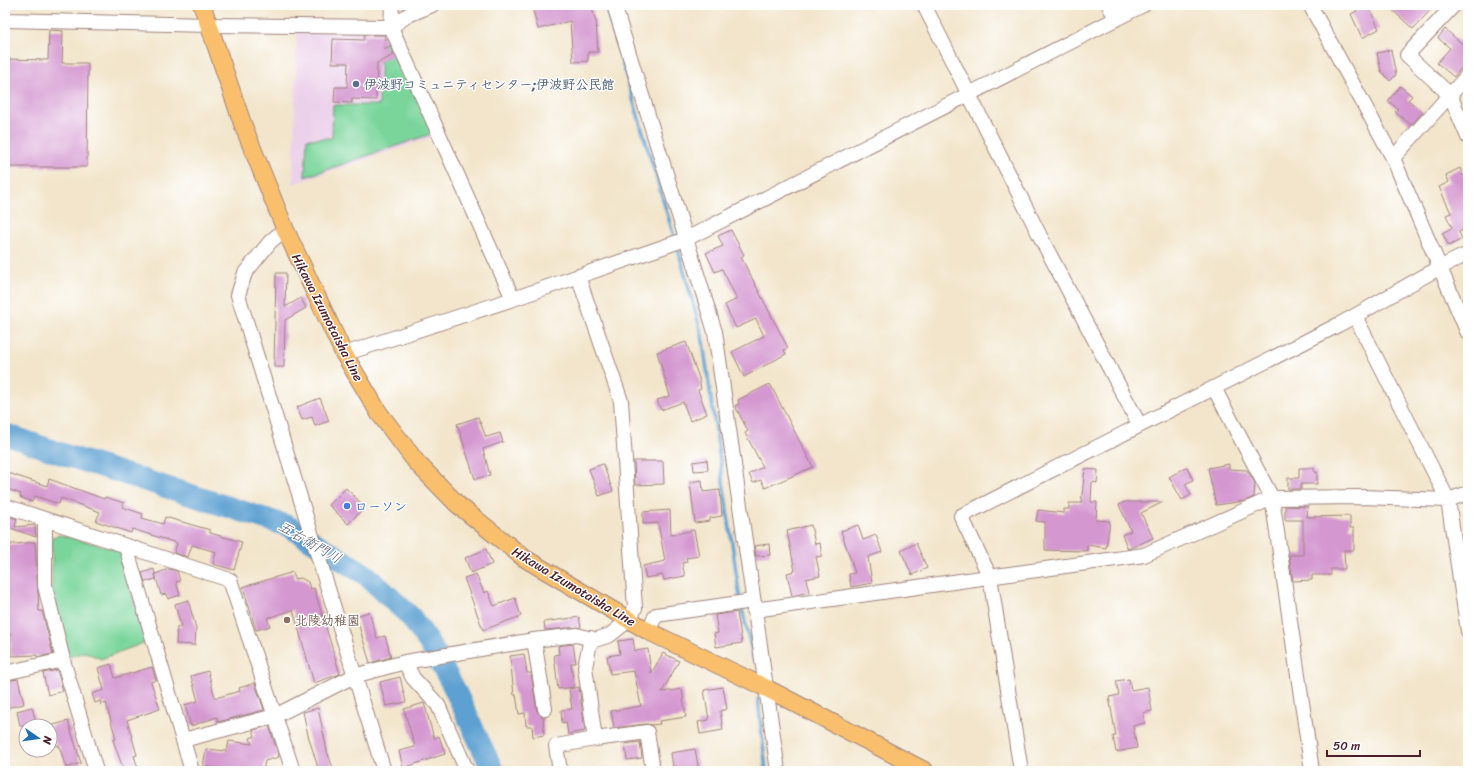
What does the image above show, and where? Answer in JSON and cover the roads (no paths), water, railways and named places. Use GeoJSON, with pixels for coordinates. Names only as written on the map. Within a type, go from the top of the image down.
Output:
{"type":"FeatureCollection","features":[{"type":"Feature","properties":{"kind":"main road","name":"Hikawa Izumotaisha Line"},"geometry":{"type":"LineString","coordinates":[[202,5],[243,125],[285,229],[344,354],[379,413],[417,463],[457,504],[524,558],[630,619],[648,631],[766,688],[925,771]]}},
{"type":"Feature","properties":{"kind":"street"},"geometry":{"type":"LineString","coordinates":[[392,5],[391,27],[513,299]]}},
{"type":"Feature","properties":{"kind":"street"},"geometry":{"type":"LineString","coordinates":[[5,20],[208,25],[391,27],[408,16],[432,5]]}},
{"type":"Feature","properties":{"kind":"street"},"geometry":{"type":"LineString","coordinates":[[614,5],[714,332],[778,771]]}},
{"type":"Feature","properties":{"kind":"street"},"geometry":{"type":"LineString","coordinates":[[924,5],[1043,242],[1139,424]]}},
{"type":"Feature","properties":{"kind":"street"},"geometry":{"type":"LineString","coordinates":[[1109,5],[1116,19]]}},
{"type":"Feature","properties":{"kind":"street"},"geometry":{"type":"LineString","coordinates":[[344,354],[513,299],[686,239],[1143,5]]}},
{"type":"Feature","properties":{"kind":"street"},"geometry":{"type":"LineString","coordinates":[[1310,5],[1393,158],[1468,333]]}},
{"type":"Feature","properties":{"kind":"street"},"geometry":{"type":"LineString","coordinates":[[1450,6],[1407,55],[1450,95],[1468,137]]}},
{"type":"Feature","properties":{"kind":"street"},"geometry":{"type":"LineString","coordinates":[[1393,158],[1468,75]]}},
{"type":"Feature","properties":{"kind":"street"},"geometry":{"type":"LineString","coordinates":[[285,229],[270,242],[245,273],[238,295],[384,771]]}},
{"type":"Feature","properties":{"kind":"street"},"geometry":{"type":"LineString","coordinates":[[1021,771],[990,577],[961,516],[1139,424],[1356,316],[1440,266],[1468,254]]}},
{"type":"Feature","properties":{"kind":"street"},"geometry":{"type":"LineString","coordinates":[[182,740],[275,716],[354,676],[405,662],[534,640],[577,635],[595,640],[610,635],[630,619],[635,608],[621,401],[578,276]]}},
{"type":"Feature","properties":{"kind":"street"},"geometry":{"type":"LineString","coordinates":[[1356,316],[1448,500],[1468,631]]}},
{"type":"Feature","properties":{"kind":"street"},"geometry":{"type":"LineString","coordinates":[[1214,388],[1272,498],[1312,771]]}},
{"type":"Feature","properties":{"kind":"street"},"geometry":{"type":"LineString","coordinates":[[648,631],[656,615],[990,577],[1144,555],[1272,498],[1361,497],[1448,500],[1468,493]]}},
{"type":"Feature","properties":{"kind":"street"},"geometry":{"type":"LineString","coordinates":[[5,506],[230,580],[293,771]]}},
{"type":"Feature","properties":{"kind":"street"},"geometry":{"type":"LineString","coordinates":[[45,520],[45,586],[63,660],[96,771]]}},
{"type":"Feature","properties":{"kind":"street"},"geometry":{"type":"LineString","coordinates":[[126,547],[192,771]]}},
{"type":"Feature","properties":{"kind":"street"},"geometry":{"type":"LineString","coordinates":[[591,638],[585,667],[595,740]]}},
{"type":"Feature","properties":{"kind":"street"},"geometry":{"type":"LineString","coordinates":[[534,640],[545,708]]}},
{"type":"Feature","properties":{"kind":"street"},"geometry":{"type":"LineString","coordinates":[[5,672],[63,660]]}},
{"type":"Feature","properties":{"kind":"street"},"geometry":{"type":"LineString","coordinates":[[405,662],[413,678],[438,705],[467,771]]}},
{"type":"Feature","properties":{"kind":"street"},"geometry":{"type":"LineString","coordinates":[[560,771],[556,746],[647,732],[653,771]]}},
{"type":"Feature","properties":{"kind":"waterway"},"geometry":{"type":"LineString","coordinates":[[605,5],[675,240]]}},
{"type":"Feature","properties":{"kind":"waterway"},"geometry":{"type":"LineString","coordinates":[[677,246],[702,335],[740,599]]}},
{"type":"Feature","properties":{"kind":"waterway","name":"五右衛門川"},"geometry":{"type":"LineString","coordinates":[[5,434],[65,455],[288,526],[366,575],[410,616],[428,641],[453,686],[493,771]]}},
{"type":"Feature","properties":{"kind":"waterway"},"geometry":{"type":"LineString","coordinates":[[741,605],[754,660]]}},
{"type":"Feature","properties":{"kind":"waterway"},"geometry":{"type":"LineString","coordinates":[[758,699],[766,771]]}},
{"type":"Feature","properties":{"kind":"place","name":"伊波野コミュニティセンター;伊波野公民館"},"geometry":{"type":"Point","coordinates":[356,84]}},
{"type":"Feature","properties":{"kind":"place","name":"ローソン"},"geometry":{"type":"Point","coordinates":[347,506]}},
{"type":"Feature","properties":{"kind":"place","name":"北陵幼稚園"},"geometry":{"type":"Point","coordinates":[287,620]}}]}
